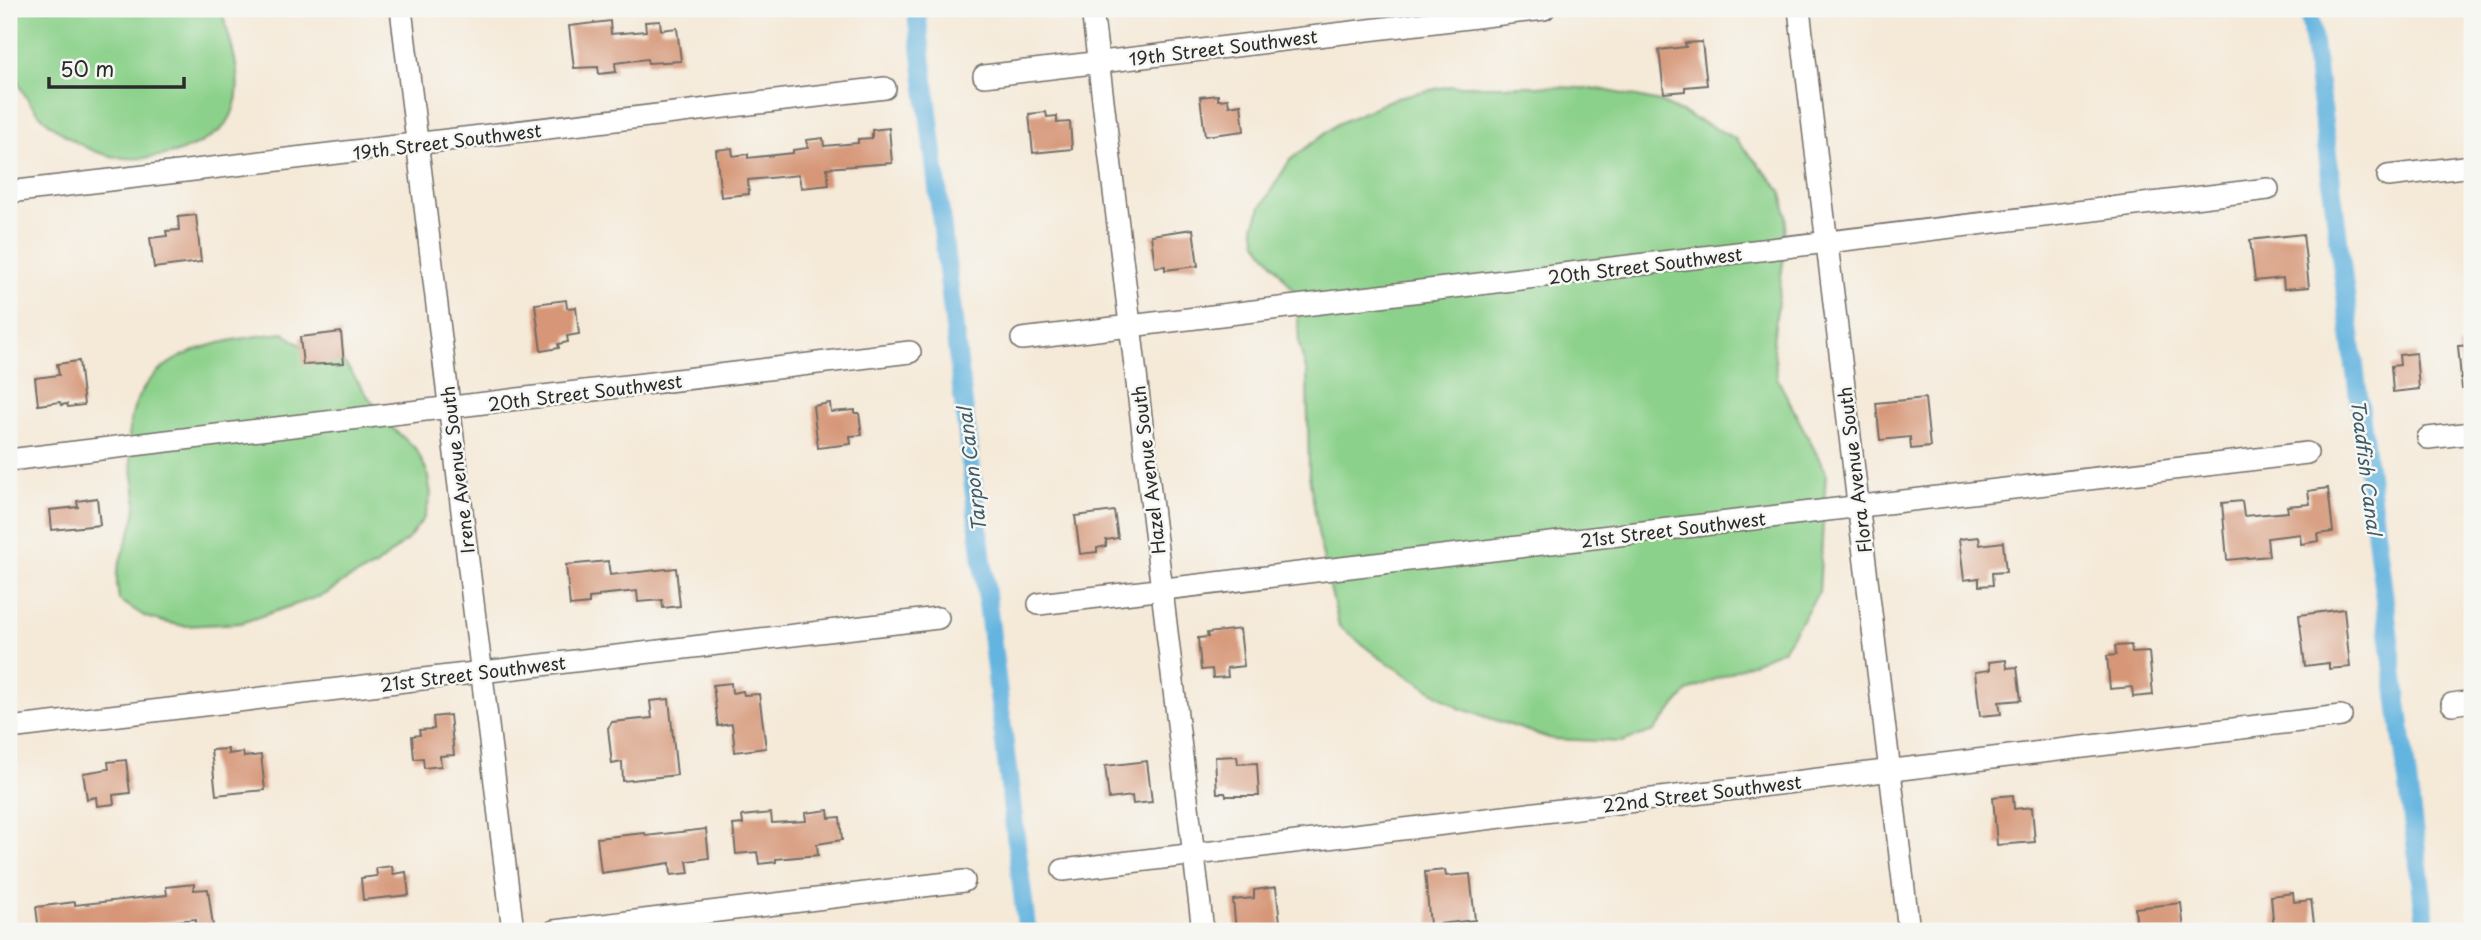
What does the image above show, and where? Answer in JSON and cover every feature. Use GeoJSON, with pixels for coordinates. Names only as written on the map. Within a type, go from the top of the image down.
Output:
{"type":"FeatureCollection","features":[{"type":"Feature","properties":{"kind":"street","name":"Irene Avenue South"},"geometry":{"type":"LineString","coordinates":[[401,9],[513,931]]}},
{"type":"Feature","properties":{"kind":"street","name":"Hazel Avenue South"},"geometry":{"type":"LineString","coordinates":[[1092,9],[1203,931]]}},
{"type":"Feature","properties":{"kind":"street","name":"19th Street Southwest"},"geometry":{"type":"LineString","coordinates":[[984,76],[1545,9]]}},
{"type":"Feature","properties":{"kind":"street","name":"Flora Avenue South"},"geometry":{"type":"LineString","coordinates":[[1799,9],[1909,931]]}},
{"type":"Feature","properties":{"kind":"street","name":"19th Street Southwest"},"geometry":{"type":"LineString","coordinates":[[9,192],[885,88]]}},
{"type":"Feature","properties":{"kind":"street"},"geometry":{"type":"LineString","coordinates":[[2388,176],[2472,166]]}},
{"type":"Feature","properties":{"kind":"street","name":"20th Street Southwest"},"geometry":{"type":"LineString","coordinates":[[1022,339],[2268,189]]}},
{"type":"Feature","properties":{"kind":"street","name":"20th Street Southwest"},"geometry":{"type":"LineString","coordinates":[[9,460],[910,352]]}},
{"type":"Feature","properties":{"kind":"street"},"geometry":{"type":"LineString","coordinates":[[2428,438],[2472,433]]}},
{"type":"Feature","properties":{"kind":"street","name":"21st Street Southwest"},"geometry":{"type":"LineString","coordinates":[[1039,604],[2307,453]]}},
{"type":"Feature","properties":{"kind":"street","name":"21st Street Southwest"},"geometry":{"type":"LineString","coordinates":[[9,728],[938,618]]}},
{"type":"Feature","properties":{"kind":"street","name":"22nd Street Southwest"},"geometry":{"type":"LineString","coordinates":[[1063,870],[2341,716]]}},
{"type":"Feature","properties":{"kind":"street"},"geometry":{"type":"LineString","coordinates":[[554,931],[964,881]]}},
{"type":"Feature","properties":{"kind":"green space"},"geometry":{"type":"Polygon","coordinates":[[[18,9],[221,9],[237,71],[237,96],[232,115],[222,129],[208,139],[184,150],[164,155],[124,158],[77,143],[36,110],[19,83],[14,55],[18,9]]]}},
{"type":"Feature","properties":{"kind":"green space"},"geometry":{"type":"Polygon","coordinates":[[[1450,86],[1599,89],[1660,102],[1735,138],[1782,191],[1786,215],[1784,254],[1773,341],[1777,378],[1826,472],[1819,592],[1783,650],[1688,691],[1654,731],[1621,742],[1552,739],[1459,708],[1377,656],[1339,626],[1320,544],[1309,475],[1307,373],[1299,344],[1297,295],[1257,242],[1254,226],[1261,207],[1290,160],[1337,124],[1397,97],[1450,86]]]}},
{"type":"Feature","properties":{"kind":"green space"},"geometry":{"type":"Polygon","coordinates":[[[284,333],[299,344],[326,352],[346,365],[386,422],[416,449],[427,471],[431,495],[424,518],[408,539],[376,566],[348,579],[326,594],[241,623],[184,626],[146,617],[119,600],[117,583],[119,564],[131,529],[136,502],[129,438],[134,409],[145,386],[162,369],[182,356],[232,340],[284,333]]]}},
{"type":"Feature","properties":{"kind":"building"},"geometry":{"type":"Polygon","coordinates":[[[610,21],[611,34],[646,31],[645,22],[660,21],[661,30],[677,28],[681,61],[648,63],[647,59],[615,63],[616,72],[599,74],[598,67],[574,68],[569,26],[610,21]]]}},
{"type":"Feature","properties":{"kind":"building"},"geometry":{"type":"Polygon","coordinates":[[[1702,42],[1707,85],[1664,93],[1659,50],[1686,47],[1685,43],[1702,42]]]}},
{"type":"Feature","properties":{"kind":"building"},"geometry":{"type":"Polygon","coordinates":[[[1218,95],[1218,100],[1228,99],[1229,106],[1241,104],[1244,131],[1205,136],[1200,97],[1218,95]]]}},
{"type":"Feature","properties":{"kind":"building"},"geometry":{"type":"Polygon","coordinates":[[[1046,112],[1047,117],[1057,116],[1057,123],[1070,122],[1072,149],[1033,153],[1029,114],[1046,112]]]}},
{"type":"Feature","properties":{"kind":"building"},"geometry":{"type":"Polygon","coordinates":[[[889,128],[892,163],[827,168],[829,185],[801,188],[799,175],[748,180],[749,194],[721,197],[716,150],[732,148],[733,156],[748,154],[748,158],[793,153],[793,150],[808,148],[806,140],[823,138],[824,146],[858,143],[858,139],[872,138],[872,130],[889,128]]]}},
{"type":"Feature","properties":{"kind":"building"},"geometry":{"type":"Polygon","coordinates":[[[196,215],[201,262],[154,268],[150,238],[167,236],[166,231],[179,230],[178,217],[196,215]]]}},
{"type":"Feature","properties":{"kind":"building"},"geometry":{"type":"Polygon","coordinates":[[[1193,229],[1198,266],[1165,270],[1165,266],[1155,267],[1151,235],[1193,229]]]}},
{"type":"Feature","properties":{"kind":"building"},"geometry":{"type":"Polygon","coordinates":[[[2303,234],[2309,287],[2284,289],[2283,278],[2255,281],[2250,240],[2303,234]]]}},
{"type":"Feature","properties":{"kind":"building"},"geometry":{"type":"Polygon","coordinates":[[[566,300],[567,308],[576,307],[579,334],[567,336],[568,342],[558,344],[559,348],[541,351],[535,304],[566,300]]]}},
{"type":"Feature","properties":{"kind":"building"},"geometry":{"type":"Polygon","coordinates":[[[341,332],[344,363],[303,365],[300,337],[341,332]]]}},
{"type":"Feature","properties":{"kind":"building"},"geometry":{"type":"Polygon","coordinates":[[[2472,345],[2472,388],[2462,389],[2458,346],[2472,345]]]}},
{"type":"Feature","properties":{"kind":"building"},"geometry":{"type":"Polygon","coordinates":[[[2416,353],[2419,389],[2393,392],[2391,366],[2400,365],[2399,355],[2416,353]]]}},
{"type":"Feature","properties":{"kind":"building"},"geometry":{"type":"Polygon","coordinates":[[[79,361],[84,405],[68,407],[60,402],[38,405],[35,378],[59,375],[57,364],[79,361]]]}},
{"type":"Feature","properties":{"kind":"building"},"geometry":{"type":"Polygon","coordinates":[[[1925,398],[1930,447],[1911,449],[1910,437],[1880,440],[1876,403],[1925,398]]]}},
{"type":"Feature","properties":{"kind":"building"},"geometry":{"type":"Polygon","coordinates":[[[830,403],[831,412],[855,410],[855,413],[859,413],[862,435],[850,436],[851,444],[818,448],[813,406],[830,403]]]}},
{"type":"Feature","properties":{"kind":"building"},"geometry":{"type":"Polygon","coordinates":[[[2328,488],[2333,532],[2318,534],[2319,541],[2301,544],[2300,534],[2267,538],[2269,556],[2227,560],[2222,503],[2242,501],[2244,516],[2288,512],[2287,506],[2310,504],[2308,491],[2328,488]]]}},
{"type":"Feature","properties":{"kind":"building"},"geometry":{"type":"Polygon","coordinates":[[[97,498],[100,525],[52,530],[50,510],[78,507],[77,501],[97,498]]]}},
{"type":"Feature","properties":{"kind":"building"},"geometry":{"type":"Polygon","coordinates":[[[1114,511],[1118,538],[1106,540],[1106,546],[1097,548],[1097,552],[1080,554],[1075,516],[1114,511]]]}},
{"type":"Feature","properties":{"kind":"building"},"geometry":{"type":"Polygon","coordinates":[[[1979,537],[1980,545],[2003,542],[2006,572],[1992,573],[1993,585],[1979,586],[1979,578],[1964,580],[1959,539],[1979,537]]]}},
{"type":"Feature","properties":{"kind":"building"},"geometry":{"type":"Polygon","coordinates":[[[608,561],[610,575],[676,568],[680,606],[663,608],[662,600],[638,602],[637,591],[599,595],[589,598],[589,604],[570,606],[566,565],[608,561]]]}},
{"type":"Feature","properties":{"kind":"building"},"geometry":{"type":"Polygon","coordinates":[[[2344,609],[2350,667],[2329,669],[2329,663],[2305,666],[2299,615],[2344,609]]]}},
{"type":"Feature","properties":{"kind":"building"},"geometry":{"type":"Polygon","coordinates":[[[1240,629],[1244,666],[1227,668],[1228,677],[1213,678],[1212,669],[1201,670],[1198,638],[1208,637],[1207,633],[1240,629]]]}},
{"type":"Feature","properties":{"kind":"building"},"geometry":{"type":"Polygon","coordinates":[[[2131,645],[2132,653],[2149,652],[2153,695],[2133,697],[2132,687],[2110,689],[2107,656],[2116,655],[2115,646],[2131,645]]]}},
{"type":"Feature","properties":{"kind":"building"},"geometry":{"type":"Polygon","coordinates":[[[2006,660],[2007,668],[2017,667],[2021,700],[1999,702],[2001,714],[1980,716],[1975,672],[1990,670],[1989,662],[2006,660]]]}},
{"type":"Feature","properties":{"kind":"building"},"geometry":{"type":"Polygon","coordinates":[[[731,683],[732,693],[743,691],[744,695],[759,694],[766,748],[735,752],[732,724],[718,726],[713,685],[731,683]]]}},
{"type":"Feature","properties":{"kind":"building"},"geometry":{"type":"Polygon","coordinates":[[[669,699],[677,775],[623,781],[622,762],[612,764],[608,728],[612,722],[652,718],[650,701],[669,699]]]}},
{"type":"Feature","properties":{"kind":"building"},"geometry":{"type":"Polygon","coordinates":[[[450,715],[454,755],[440,756],[441,766],[424,768],[423,758],[414,759],[412,736],[420,735],[419,730],[434,729],[433,717],[450,715]]]}},
{"type":"Feature","properties":{"kind":"building"},"geometry":{"type":"Polygon","coordinates":[[[228,749],[228,754],[243,752],[244,757],[261,755],[265,790],[216,795],[211,750],[228,749]]]}},
{"type":"Feature","properties":{"kind":"building"},"geometry":{"type":"Polygon","coordinates":[[[1237,756],[1238,764],[1257,763],[1259,796],[1226,796],[1225,793],[1217,793],[1215,757],[1237,756]]]}},
{"type":"Feature","properties":{"kind":"building"},"geometry":{"type":"Polygon","coordinates":[[[126,760],[130,793],[113,795],[114,804],[97,806],[96,797],[87,799],[83,773],[109,769],[108,762],[126,760]]]}},
{"type":"Feature","properties":{"kind":"building"},"geometry":{"type":"Polygon","coordinates":[[[1147,761],[1152,802],[1133,804],[1132,796],[1109,799],[1105,766],[1147,761]]]}},
{"type":"Feature","properties":{"kind":"building"},"geometry":{"type":"Polygon","coordinates":[[[2013,795],[2014,809],[2032,807],[2035,842],[1997,845],[1993,797],[2013,795]]]}},
{"type":"Feature","properties":{"kind":"building"},"geometry":{"type":"Polygon","coordinates":[[[828,810],[829,818],[840,817],[842,840],[817,844],[818,855],[776,859],[776,862],[759,864],[757,852],[736,854],[733,825],[743,824],[742,816],[771,813],[772,823],[806,821],[805,813],[828,810]]]}},
{"type":"Feature","properties":{"kind":"building"},"geometry":{"type":"Polygon","coordinates":[[[706,829],[709,858],[687,861],[689,873],[671,875],[670,863],[601,873],[597,838],[706,829]]]}},
{"type":"Feature","properties":{"kind":"building"},"geometry":{"type":"Polygon","coordinates":[[[392,866],[393,874],[406,872],[409,895],[363,900],[361,878],[377,876],[376,868],[392,866]]]}},
{"type":"Feature","properties":{"kind":"building"},"geometry":{"type":"Polygon","coordinates":[[[1445,870],[1446,876],[1470,874],[1475,920],[1430,925],[1425,872],[1445,870]]]}},
{"type":"Feature","properties":{"kind":"building"},"geometry":{"type":"Polygon","coordinates":[[[194,884],[194,890],[208,889],[213,926],[196,927],[196,919],[145,924],[146,931],[130,931],[129,927],[96,931],[39,931],[36,907],[167,895],[166,887],[194,884]]]}},
{"type":"Feature","properties":{"kind":"building"},"geometry":{"type":"Polygon","coordinates":[[[1276,887],[1281,931],[1236,931],[1233,900],[1254,898],[1254,890],[1276,887]]]}},
{"type":"Feature","properties":{"kind":"building"},"geometry":{"type":"Polygon","coordinates":[[[2293,893],[2294,902],[2311,900],[2315,931],[2274,931],[2271,896],[2293,893]]]}},
{"type":"Feature","properties":{"kind":"building"},"geometry":{"type":"Polygon","coordinates":[[[2181,903],[2184,931],[2137,931],[2135,908],[2181,903]]]}},
{"type":"Feature","properties":{"kind":"waterway","name":"Tarpon Canal"},"geometry":{"type":"LineString","coordinates":[[916,9],[1027,931]]}},
{"type":"Feature","properties":{"kind":"waterway","name":"Toadfish Canal"},"geometry":{"type":"LineString","coordinates":[[2309,9],[2426,925]]}}]}
